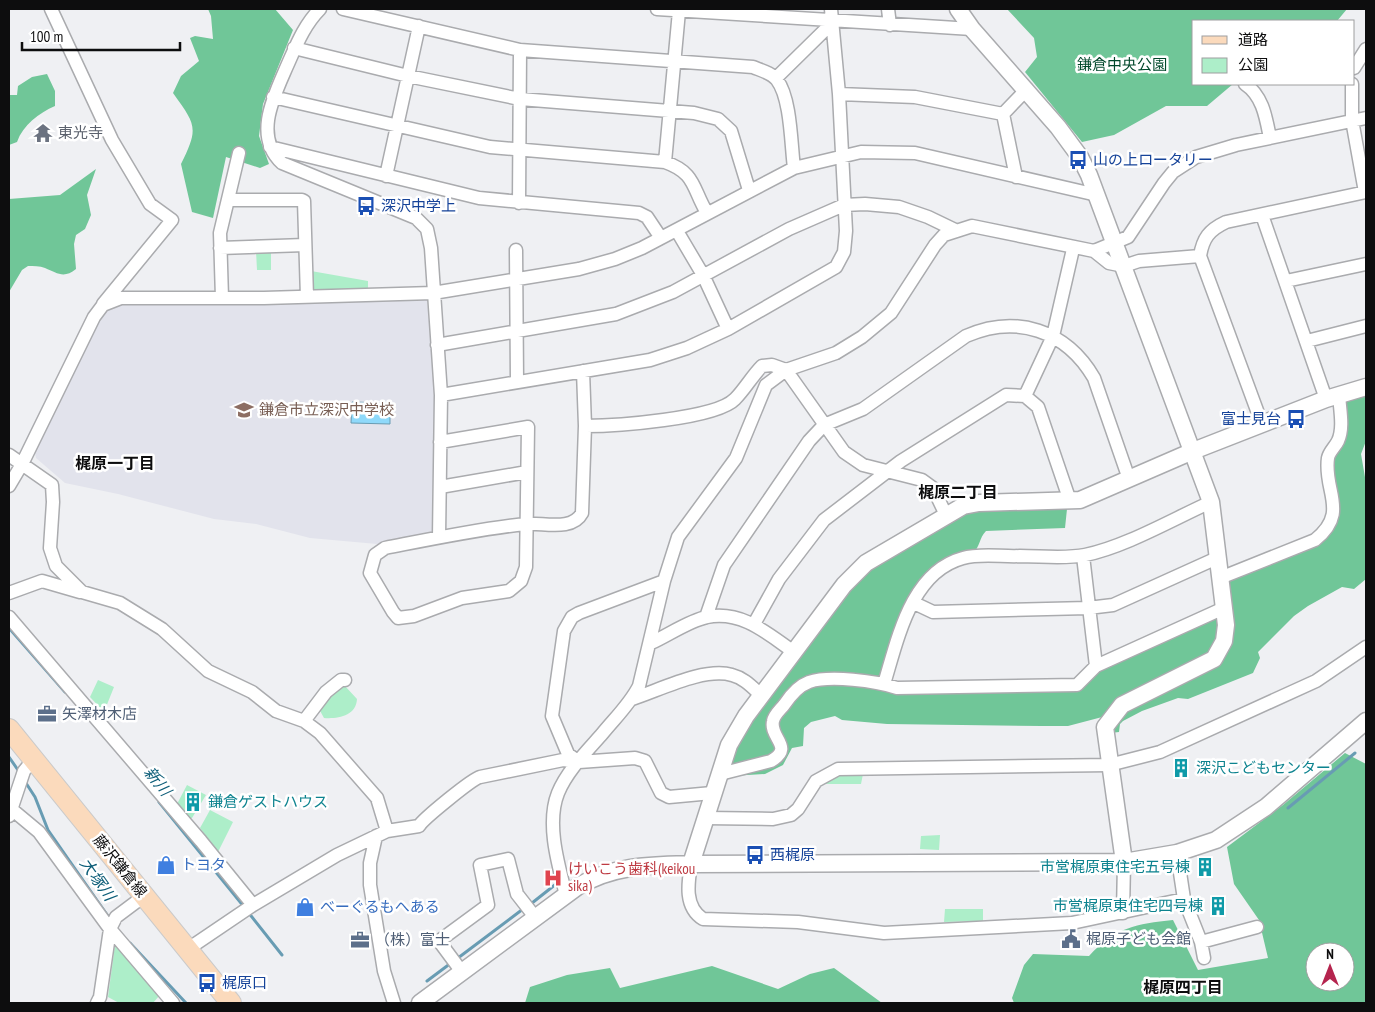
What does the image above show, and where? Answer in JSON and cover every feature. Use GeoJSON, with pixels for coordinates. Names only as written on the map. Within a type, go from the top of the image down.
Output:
{"type":"FeatureCollection","features":[{"type":"Feature","properties":{"kind":"main road","name":"藤沢鎌倉線"},"geometry":{"type":"LineString","coordinates":[[9,728],[230,1003]]}},
{"type":"Feature","properties":{"kind":"street"},"geometry":{"type":"LineString","coordinates":[[9,486],[22,464],[94,317],[172,220],[150,204],[115,146],[52,9]]}},
{"type":"Feature","properties":{"kind":"street"},"geometry":{"type":"LineString","coordinates":[[320,9],[306,26],[294,48],[274,97],[268,118],[270,147],[274,156],[295,170],[416,218],[427,229],[430,238],[432,293],[441,395],[439,537]]}},
{"type":"Feature","properties":{"kind":"street"},"geometry":{"type":"LineString","coordinates":[[343,9],[520,50],[753,67],[776,78],[783,92],[794,168]]}},
{"type":"Feature","properties":{"kind":"street"},"geometry":{"type":"LineString","coordinates":[[657,9],[972,30]]}},
{"type":"Feature","properties":{"kind":"street"},"geometry":{"type":"LineString","coordinates":[[441,395],[650,360],[687,348],[728,329],[836,267],[844,252],[844,205],[839,94],[832,9]]}},
{"type":"Feature","properties":{"kind":"street"},"geometry":{"type":"LineString","coordinates":[[888,9],[890,25]]}},
{"type":"Feature","properties":{"kind":"street"},"geometry":{"type":"LineString","coordinates":[[958,9],[972,30],[1026,89],[1080,158],[1097,195],[1211,502],[1226,625],[1224,641],[1214,659],[1122,705],[1105,727],[1124,862],[1122,913]]}},
{"type":"Feature","properties":{"kind":"street"},"geometry":{"type":"LineString","coordinates":[[665,162],[679,11]]}},
{"type":"Feature","properties":{"kind":"street"},"geometry":{"type":"LineString","coordinates":[[776,78],[833,22]]}},
{"type":"Feature","properties":{"kind":"street"},"geometry":{"type":"LineString","coordinates":[[386,176],[420,26]]}},
{"type":"Feature","properties":{"kind":"street"},"geometry":{"type":"LineString","coordinates":[[294,48],[408,76],[520,99],[694,113],[718,119],[731,131],[750,190]]}},
{"type":"Feature","properties":{"kind":"street"},"geometry":{"type":"LineString","coordinates":[[1355,66],[1366,49]]}},
{"type":"Feature","properties":{"kind":"street"},"geometry":{"type":"LineString","coordinates":[[519,203],[520,50]]}},
{"type":"Feature","properties":{"kind":"street"},"geometry":{"type":"LineString","coordinates":[[1245,85],[1253,91],[1263,106],[1270,138]]}},
{"type":"Feature","properties":{"kind":"street"},"geometry":{"type":"LineString","coordinates":[[1262,424],[1200,256],[1205,237],[1215,227],[1226,222],[1366,192],[1352,120],[1352,85]]}},
{"type":"Feature","properties":{"kind":"street"},"geometry":{"type":"LineString","coordinates":[[1003,114],[1026,89]]}},
{"type":"Feature","properties":{"kind":"street"},"geometry":{"type":"LineString","coordinates":[[839,94],[914,96],[1003,114]]}},
{"type":"Feature","properties":{"kind":"street"},"geometry":{"type":"LineString","coordinates":[[274,97],[490,147],[665,162],[679,167],[691,177],[707,213]]}},
{"type":"Feature","properties":{"kind":"street"},"geometry":{"type":"LineString","coordinates":[[1003,114],[1016,177]]}},
{"type":"Feature","properties":{"kind":"street"},"geometry":{"type":"LineString","coordinates":[[566,894],[555,839],[554,814],[559,791],[579,762],[632,699],[639,686],[651,643],[664,581],[678,536],[736,458],[766,385],[786,370],[836,353],[891,313],[935,245],[944,235],[955,230],[972,226],[1094,251],[1115,244],[1128,237],[1154,196],[1173,172],[1207,152],[1366,118]]}},
{"type":"Feature","properties":{"kind":"street"},"geometry":{"type":"LineString","coordinates":[[270,147],[479,198],[639,213],[647,217],[661,238]]}},
{"type":"Feature","properties":{"kind":"street"},"geometry":{"type":"LineString","coordinates":[[103,305],[127,297],[222,298],[432,293],[579,269],[615,259],[677,231],[707,213],[794,168],[842,155],[883,151],[915,153],[1097,195]]}},
{"type":"Feature","properties":{"kind":"street"},"geometry":{"type":"LineString","coordinates":[[222,298],[220,233],[239,153]]}},
{"type":"Feature","properties":{"kind":"street"},"geometry":{"type":"LineString","coordinates":[[228,200],[302,200],[308,296]]}},
{"type":"Feature","properties":{"kind":"street"},"geometry":{"type":"LineString","coordinates":[[437,345],[616,314],[673,292],[789,229],[844,205],[865,204],[898,207],[928,217],[955,230]]}},
{"type":"Feature","properties":{"kind":"street"},"geometry":{"type":"LineString","coordinates":[[1220,578],[1315,540],[1326,531],[1333,516],[1334,502],[1328,469],[1328,456],[1338,441],[1341,429],[1332,397],[1307,341],[1262,215]]}},
{"type":"Feature","properties":{"kind":"street"},"geometry":{"type":"LineString","coordinates":[[677,231],[703,274],[728,329]]}},
{"type":"Feature","properties":{"kind":"street"},"geometry":{"type":"LineString","coordinates":[[220,248],[305,245]]}},
{"type":"Feature","properties":{"kind":"street"},"geometry":{"type":"LineString","coordinates":[[1025,396],[1054,336],[1073,248]]}},
{"type":"Feature","properties":{"kind":"street"},"geometry":{"type":"LineString","coordinates":[[516,250],[517,381]]}},
{"type":"Feature","properties":{"kind":"street"},"geometry":{"type":"LineString","coordinates":[[1094,251],[1108,263],[1124,266],[1139,262],[1200,256]]}},
{"type":"Feature","properties":{"kind":"street"},"geometry":{"type":"LineString","coordinates":[[1286,281],[1366,264]]}},
{"type":"Feature","properties":{"kind":"street"},"geometry":{"type":"LineString","coordinates":[[706,617],[724,565],[809,441],[824,425],[863,410],[966,336],[978,331],[1002,325],[1021,326],[1054,336],[1081,358],[1094,378],[1129,479]]}},
{"type":"Feature","properties":{"kind":"street"},"geometry":{"type":"LineString","coordinates":[[1307,341],[1366,326]]}},
{"type":"Feature","properties":{"kind":"street"},"geometry":{"type":"LineString","coordinates":[[585,426],[720,409],[735,400],[762,366],[772,365],[786,370],[844,452],[864,465],[922,480],[933,488],[946,515]]}},
{"type":"Feature","properties":{"kind":"street"},"geometry":{"type":"LineString","coordinates":[[440,442],[528,428],[527,524],[526,567],[521,580],[515,587],[502,593],[450,601],[414,616],[398,618],[370,573],[375,555],[385,548],[439,537],[527,524],[572,523],[580,517],[582,513],[585,426],[583,371]]}},
{"type":"Feature","properties":{"kind":"street"},"geometry":{"type":"LineString","coordinates":[[1184,899],[1072,923],[884,933],[798,922],[708,920],[698,916],[690,907],[691,864],[712,793],[729,745],[761,695],[844,585],[866,563],[964,506],[979,503],[1070,502],[1080,500],[1193,451],[1332,397],[1366,387]]}},
{"type":"Feature","properties":{"kind":"street"},"geometry":{"type":"LineString","coordinates":[[754,624],[779,579],[824,520],[886,472],[1006,395],[1025,396],[1038,407],[1070,502]]}},
{"type":"Feature","properties":{"kind":"street"},"geometry":{"type":"LineString","coordinates":[[9,455],[52,485],[52,557],[56,566],[82,592]]}},
{"type":"Feature","properties":{"kind":"street"},"geometry":{"type":"LineString","coordinates":[[440,487],[527,472]]}},
{"type":"Feature","properties":{"kind":"street"},"geometry":{"type":"LineString","coordinates":[[884,684],[900,630],[914,603],[936,571],[965,557],[1083,556],[1104,550],[1211,502]]}},
{"type":"Feature","properties":{"kind":"street"},"geometry":{"type":"LineString","coordinates":[[1083,556],[1096,666]]}},
{"type":"Feature","properties":{"kind":"street"},"geometry":{"type":"LineString","coordinates":[[914,603],[933,612],[1088,608],[1113,605],[1217,558]]}},
{"type":"Feature","properties":{"kind":"street"},"geometry":{"type":"LineString","coordinates":[[9,593],[42,581],[120,603],[162,628],[208,671],[252,692],[276,712],[304,721],[327,739],[377,798],[381,834],[370,863],[370,885],[384,971],[394,1003]]}},
{"type":"Feature","properties":{"kind":"street"},"geometry":{"type":"LineString","coordinates":[[579,762],[568,754],[552,716],[564,631],[567,624],[579,613],[664,581]]}},
{"type":"Feature","properties":{"kind":"street"},"geometry":{"type":"LineString","coordinates":[[720,774],[777,758],[781,747],[774,730],[774,718],[793,693],[808,683],[825,679],[884,684],[897,688],[1077,685],[1096,666],[1224,608]]}},
{"type":"Feature","properties":{"kind":"street"},"geometry":{"type":"LineString","coordinates":[[9,617],[201,841],[253,905]]}},
{"type":"Feature","properties":{"kind":"street"},"geometry":{"type":"LineString","coordinates":[[651,643],[706,617],[731,617],[754,624],[794,652]]}},
{"type":"Feature","properties":{"kind":"street"},"geometry":{"type":"LineString","coordinates":[[705,818],[773,819],[791,815],[798,809],[816,781],[838,769],[1109,765],[1160,752],[1316,680],[1366,647]]}},
{"type":"Feature","properties":{"kind":"street"},"geometry":{"type":"LineString","coordinates":[[632,699],[713,673],[734,675],[744,680],[761,695]]}},
{"type":"Feature","properties":{"kind":"street"},"geometry":{"type":"LineString","coordinates":[[304,721],[326,692],[341,680],[344,680]]}},
{"type":"Feature","properties":{"kind":"street"},"geometry":{"type":"LineString","coordinates":[[420,1003],[566,894],[586,882],[618,870],[645,865],[691,864],[1124,862],[1177,853],[1216,840],[1266,808],[1366,721]]}},
{"type":"Feature","properties":{"kind":"street"},"geometry":{"type":"LineString","coordinates":[[188,949],[253,905],[337,855],[381,834],[419,826],[424,818],[440,808],[473,779],[480,776],[563,760],[579,762],[635,758],[645,761],[661,793],[669,797],[712,793]]}},
{"type":"Feature","properties":{"kind":"street"},"geometry":{"type":"LineString","coordinates":[[34,759],[24,771],[10,811],[39,832],[110,929],[173,1003]]}},
{"type":"Feature","properties":{"kind":"street"},"geometry":{"type":"LineString","coordinates":[[1177,853],[1184,899],[1201,942],[1204,958]]}},
{"type":"Feature","properties":{"kind":"street"},"geometry":{"type":"LineString","coordinates":[[462,972],[439,941],[488,905],[480,865],[508,859],[517,894],[535,917]]}},
{"type":"Feature","properties":{"kind":"street"},"geometry":{"type":"LineString","coordinates":[[103,1001],[110,929],[116,917],[144,896]]}},
{"type":"Feature","properties":{"kind":"street"},"geometry":{"type":"LineString","coordinates":[[1201,942],[1257,927]]}},
{"type":"Feature","properties":{"kind":"shaded area","name":"鎌倉市立深沢中学校"},"geometry":{"type":"Polygon","coordinates":[[[427,299],[436,395],[435,530],[431,536],[377,544],[310,538],[256,524],[214,519],[118,494],[65,483],[36,458],[34,448],[106,308],[122,301],[427,299]]]}},
{"type":"Feature","properties":{"kind":"green space"},"geometry":{"type":"Polygon","coordinates":[[[208,9],[275,9],[293,30],[263,104],[259,136],[269,164],[260,168],[226,157],[213,218],[192,212],[181,164],[191,142],[192,127],[190,120],[173,93],[181,76],[199,61],[190,38],[195,36],[213,39],[211,16],[208,9]]]}},
{"type":"Feature","properties":{"kind":"green space","name":"鎌倉中央公園"},"geometry":{"type":"Polygon","coordinates":[[[1007,9],[1347,9],[1338,20],[1192,20],[1192,85],[1232,85],[1207,106],[1166,106],[1114,135],[1082,142],[1025,72],[1037,57],[1034,38],[1007,9]]]}},
{"type":"Feature","properties":{"kind":"green space"},"geometry":{"type":"Polygon","coordinates":[[[47,74],[55,91],[55,106],[32,120],[23,130],[17,142],[9,145],[9,95],[17,95],[18,86],[32,77],[47,74]]]}},
{"type":"Feature","properties":{"kind":"green space"},"geometry":{"type":"Polygon","coordinates":[[[96,169],[87,195],[91,215],[85,229],[76,235],[74,244],[76,269],[68,274],[64,274],[41,267],[28,266],[22,270],[9,292],[9,199],[60,195],[96,169]]]}},
{"type":"Feature","properties":{"kind":"green space"},"geometry":{"type":"Polygon","coordinates":[[[271,250],[271,270],[257,270],[256,251],[271,250]]]}},
{"type":"Feature","properties":{"kind":"green space"},"geometry":{"type":"Polygon","coordinates":[[[311,271],[368,281],[368,290],[312,291],[311,271]]]}},
{"type":"Feature","properties":{"kind":"green space"},"geometry":{"type":"Polygon","coordinates":[[[1366,395],[1366,441],[1361,454],[1366,483],[1366,579],[1354,589],[1342,587],[1294,616],[1258,652],[1260,658],[1253,673],[1188,699],[1178,698],[1142,711],[1123,721],[1120,724],[1119,732],[1111,733],[1123,711],[1214,665],[1229,580],[1329,533],[1332,472],[1345,400],[1366,395]]]}},
{"type":"Feature","properties":{"kind":"green space"},"geometry":{"type":"Polygon","coordinates":[[[1067,509],[1065,528],[986,531],[973,553],[933,570],[882,676],[876,680],[814,677],[777,707],[779,743],[775,753],[756,762],[727,765],[738,739],[850,587],[867,570],[957,517],[978,510],[1067,509]]]}},
{"type":"Feature","properties":{"kind":"green space"},"geometry":{"type":"Polygon","coordinates":[[[1219,617],[1222,625],[1211,655],[1106,716],[1068,726],[1042,726],[887,724],[842,720],[835,716],[811,722],[804,728],[803,746],[792,748],[783,765],[765,774],[731,776],[777,762],[779,717],[805,689],[820,683],[1040,690],[1090,675],[1219,617]]]}},
{"type":"Feature","properties":{"kind":"green space"},"geometry":{"type":"Polygon","coordinates":[[[98,680],[114,687],[104,712],[90,697],[98,680]]]}},
{"type":"Feature","properties":{"kind":"green space"},"geometry":{"type":"Polygon","coordinates":[[[340,686],[345,686],[357,699],[356,705],[350,713],[335,718],[324,718],[319,709],[340,686]]]}},
{"type":"Feature","properties":{"kind":"green space"},"geometry":{"type":"Polygon","coordinates":[[[1345,753],[1366,764],[1366,1003],[1014,1003],[1012,998],[1024,965],[1033,954],[1089,956],[1099,946],[1118,933],[1148,923],[1173,920],[1198,970],[1268,958],[1259,920],[1234,884],[1227,847],[1283,805],[1345,753]]]}},
{"type":"Feature","properties":{"kind":"green space"},"geometry":{"type":"Polygon","coordinates":[[[863,774],[861,784],[823,784],[835,775],[863,774]]]}},
{"type":"Feature","properties":{"kind":"green space"},"geometry":{"type":"Polygon","coordinates":[[[187,785],[206,795],[192,818],[188,818],[177,804],[187,785]]]}},
{"type":"Feature","properties":{"kind":"green space"},"geometry":{"type":"Polygon","coordinates":[[[210,810],[233,822],[218,852],[200,828],[210,810]]]}},
{"type":"Feature","properties":{"kind":"green space"},"geometry":{"type":"Polygon","coordinates":[[[940,835],[939,850],[920,849],[921,836],[940,835]]]}},
{"type":"Feature","properties":{"kind":"green space"},"geometry":{"type":"Polygon","coordinates":[[[945,909],[983,909],[983,921],[944,922],[945,909]]]}},
{"type":"Feature","properties":{"kind":"green space"},"geometry":{"type":"Polygon","coordinates":[[[115,945],[159,996],[153,1003],[119,1003],[108,997],[115,945]]]}},
{"type":"Feature","properties":{"kind":"green space"},"geometry":{"type":"Polygon","coordinates":[[[712,966],[778,989],[810,974],[834,968],[882,1003],[525,1003],[530,987],[567,975],[610,968],[620,988],[712,966]]]}},
{"type":"Feature","properties":{"kind":"water"},"geometry":{"type":"Polygon","coordinates":[[[352,402],[390,403],[390,424],[351,423],[352,402]]]}},
{"type":"Feature","properties":{"kind":"waterway","name":"新川"},"geometry":{"type":"LineString","coordinates":[[9,628],[65,692]]}},
{"type":"Feature","properties":{"kind":"waterway"},"geometry":{"type":"LineString","coordinates":[[1288,808],[1355,753]]}},
{"type":"Feature","properties":{"kind":"waterway","name":"大塚川"},"geometry":{"type":"LineString","coordinates":[[9,757],[20,773]]}},
{"type":"Feature","properties":{"kind":"waterway","name":"大塚川"},"geometry":{"type":"LineString","coordinates":[[24,780],[35,797],[48,830],[110,919]]}},
{"type":"Feature","properties":{"kind":"waterway","name":"新川"},"geometry":{"type":"LineString","coordinates":[[159,802],[245,908]]}},
{"type":"Feature","properties":{"kind":"waterway"},"geometry":{"type":"LineString","coordinates":[[532,903],[556,884]]}},
{"type":"Feature","properties":{"kind":"waterway"},"geometry":{"type":"LineString","coordinates":[[458,958],[523,909]]}},
{"type":"Feature","properties":{"kind":"waterway","name":"新川"},"geometry":{"type":"LineString","coordinates":[[248,912],[282,955]]}},
{"type":"Feature","properties":{"kind":"waterway","name":"大塚川"},"geometry":{"type":"LineString","coordinates":[[130,943],[186,1003]]}},
{"type":"Feature","properties":{"kind":"waterway"},"geometry":{"type":"LineString","coordinates":[[427,981],[451,963]]}},
{"type":"Feature","properties":{"kind":"place","name":"東光寺"},"geometry":{"type":"Point","coordinates":[43,133]}},
{"type":"Feature","properties":{"kind":"place","name":"山の上ロータリー"},"geometry":{"type":"Point","coordinates":[1078,160]}},
{"type":"Feature","properties":{"kind":"place","name":"深沢中学上"},"geometry":{"type":"Point","coordinates":[366,206]}},
{"type":"Feature","properties":{"kind":"place","name":"鎌倉市立深沢中学校"},"geometry":{"type":"Point","coordinates":[244,410]}},
{"type":"Feature","properties":{"kind":"place","name":"富士見台"},"geometry":{"type":"Point","coordinates":[1296,419]}},
{"type":"Feature","properties":{"kind":"place","name":"矢澤材木店"},"geometry":{"type":"Point","coordinates":[47,714]}},
{"type":"Feature","properties":{"kind":"place","name":"深沢こどもセンター"},"geometry":{"type":"Point","coordinates":[1181,768]}},
{"type":"Feature","properties":{"kind":"place","name":"鎌倉ゲストハウス"},"geometry":{"type":"Point","coordinates":[193,802]}},
{"type":"Feature","properties":{"kind":"place","name":"西梶原"},"geometry":{"type":"Point","coordinates":[755,855]}},
{"type":"Feature","properties":{"kind":"place","name":"トヨタ"},"geometry":{"type":"Point","coordinates":[166,865]}},
{"type":"Feature","properties":{"kind":"place","name":"市営梶原東住宅五号棟"},"geometry":{"type":"Point","coordinates":[1205,867]}},
{"type":"Feature","properties":{"kind":"place","name":"けいこう歯科(keikou sika)"},"geometry":{"type":"Point","coordinates":[553,878]}},
{"type":"Feature","properties":{"kind":"place","name":"市営梶原東住宅四号棟"},"geometry":{"type":"Point","coordinates":[1218,906]}},
{"type":"Feature","properties":{"kind":"place","name":"べーぐるもへある"},"geometry":{"type":"Point","coordinates":[305,907]}},
{"type":"Feature","properties":{"kind":"place","name":"梶原子ども会館"},"geometry":{"type":"Point","coordinates":[1071,939]}},
{"type":"Feature","properties":{"kind":"place","name":"（株）富士"},"geometry":{"type":"Point","coordinates":[360,940]}},
{"type":"Feature","properties":{"kind":"place","name":"梶原口"},"geometry":{"type":"Point","coordinates":[207,983]}},
{"type":"Feature","properties":{"kind":"district","name":"梶原一丁目"},"geometry":{"type":"Point","coordinates":[115,463]}},
{"type":"Feature","properties":{"kind":"district","name":"梶原二丁目"},"geometry":{"type":"Point","coordinates":[958,492]}},
{"type":"Feature","properties":{"kind":"district","name":"梶原四丁目"},"geometry":{"type":"Point","coordinates":[1183,987]}}]}
